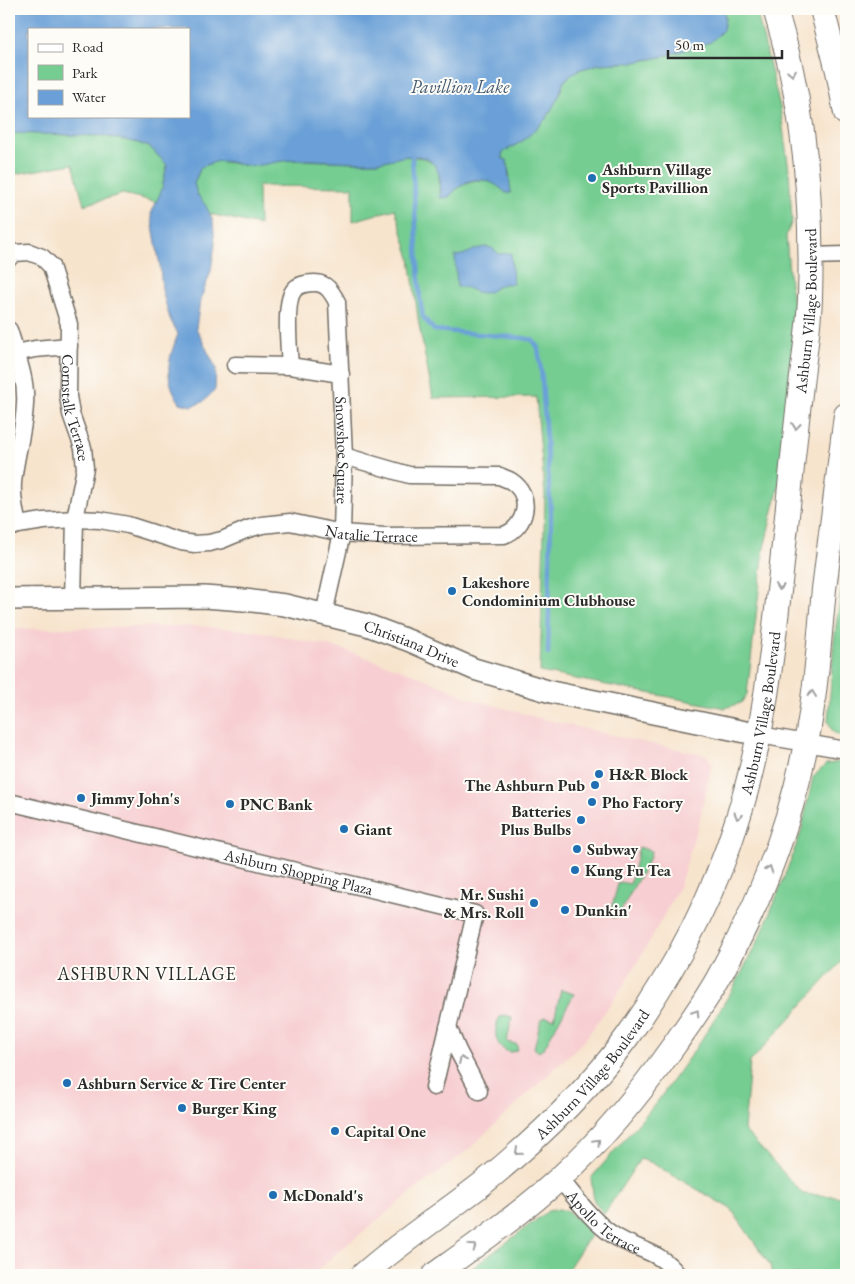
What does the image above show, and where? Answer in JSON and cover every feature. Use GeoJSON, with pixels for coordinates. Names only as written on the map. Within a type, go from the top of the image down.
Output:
{"type":"FeatureCollection","features":[{"type":"Feature","properties":{"kind":"main road","name":"Ashburn Village Boulevard"},"geometry":{"type":"LineString","coordinates":[[363,1275],[398,1245],[482,1184],[567,1108],[593,1080],[627,1037],[680,954],[716,877],[737,821],[760,735],[771,664],[810,302],[806,169],[801,122],[790,65],[775,9]]}},
{"type":"Feature","properties":{"kind":"main road"},"geometry":{"type":"LineString","coordinates":[[822,9],[838,71],[846,113]]}},
{"type":"Feature","properties":{"kind":"main road"},"geometry":{"type":"LineString","coordinates":[[434,1275],[486,1238],[560,1179],[613,1125],[650,1080],[720,975],[748,922],[788,814],[806,743],[846,415]]}},
{"type":"Feature","properties":{"kind":"street","name":"Cornstalk Terrace"},"geometry":{"type":"LineString","coordinates":[[9,258],[15,253],[29,252],[42,257],[51,266],[69,324],[68,396],[73,421],[83,448],[85,468],[74,519],[73,598]]}},
{"type":"Feature","properties":{"kind":"street"},"geometry":{"type":"LineString","coordinates":[[810,256],[846,255]]}},
{"type":"Feature","properties":{"kind":"street","name":"Snowshoe Square"},"geometry":{"type":"LineString","coordinates":[[290,366],[288,301],[294,289],[306,282],[320,283],[331,290],[337,302],[344,456],[342,533],[324,614]]}},
{"type":"Feature","properties":{"kind":"street"},"geometry":{"type":"LineString","coordinates":[[9,330],[23,376],[25,404],[13,484],[13,527]]}},
{"type":"Feature","properties":{"kind":"street"},"geometry":{"type":"LineString","coordinates":[[16,353],[69,346]]}},
{"type":"Feature","properties":{"kind":"street","name":"Snowshoe Square"},"geometry":{"type":"LineString","coordinates":[[235,365],[290,366],[341,374]]}},
{"type":"Feature","properties":{"kind":"street","name":"Natalie Terrace"},"geometry":{"type":"LineString","coordinates":[[13,527],[44,521],[100,520],[128,525],[182,542],[195,544],[222,540],[262,525],[290,522],[342,533],[384,536],[504,535],[521,523],[525,503],[521,490],[511,481],[500,476],[409,476],[344,456]]}},
{"type":"Feature","properties":{"kind":"street","name":"Christiana Drive"},"geometry":{"type":"LineString","coordinates":[[9,599],[204,597],[285,605],[367,625],[474,669],[518,683],[597,702],[760,735],[846,750]]}},
{"type":"Feature","properties":{"kind":"street","name":"Ashburn Shopping Plaza"},"geometry":{"type":"LineString","coordinates":[[9,802],[475,914],[434,1087]]}},
{"type":"Feature","properties":{"kind":"street"},"geometry":{"type":"LineString","coordinates":[[448,1027],[479,1091]]}},
{"type":"Feature","properties":{"kind":"street","name":"Apollo Terrace"},"geometry":{"type":"LineString","coordinates":[[560,1179],[602,1226],[623,1241],[656,1254],[667,1262],[678,1275]]}},
{"type":"Feature","properties":{"kind":"shaded area"},"geometry":{"type":"Polygon","coordinates":[[[197,626],[257,631],[342,649],[411,673],[472,699],[535,717],[707,755],[712,764],[699,822],[679,887],[622,988],[584,1041],[469,1149],[334,1255],[313,1275],[9,1275],[9,629],[197,626]]]}},
{"type":"Feature","properties":{"kind":"green space","name":"Ashburn Village Sports Pavillion"},"geometry":{"type":"Polygon","coordinates":[[[724,9],[756,9],[780,107],[789,170],[792,221],[786,236],[790,284],[799,334],[781,478],[764,548],[747,694],[741,703],[725,708],[540,672],[545,496],[536,397],[433,398],[419,325],[410,258],[395,209],[353,221],[353,187],[258,186],[259,225],[210,214],[197,194],[194,183],[201,167],[217,161],[253,166],[293,160],[378,162],[402,156],[424,158],[433,163],[438,169],[441,198],[449,197],[454,191],[472,181],[485,180],[499,186],[510,178],[507,160],[503,159],[502,153],[524,140],[546,119],[559,96],[564,81],[578,70],[599,64],[635,62],[681,51],[725,19],[724,9]]]}},
{"type":"Feature","properties":{"kind":"green space"},"geometry":{"type":"Polygon","coordinates":[[[9,133],[104,136],[150,147],[167,165],[157,202],[123,194],[84,205],[73,164],[9,175],[9,133]]]}},
{"type":"Feature","properties":{"kind":"green space"},"geometry":{"type":"Polygon","coordinates":[[[846,551],[846,738],[833,732],[828,721],[834,641],[846,551]]]}},
{"type":"Feature","properties":{"kind":"green space"},"geometry":{"type":"Polygon","coordinates":[[[846,763],[846,957],[750,1062],[744,1130],[803,1194],[846,1197],[846,1275],[772,1275],[770,1265],[731,1209],[650,1162],[640,1159],[604,1214],[594,1201],[591,1178],[657,1102],[700,1042],[734,987],[761,935],[782,883],[801,832],[813,777],[826,764],[846,763]]]}},
{"type":"Feature","properties":{"kind":"green space"},"geometry":{"type":"Polygon","coordinates":[[[639,847],[651,851],[650,857],[618,916],[613,918],[610,914],[618,884],[620,882],[630,884],[639,847]]]}},
{"type":"Feature","properties":{"kind":"green space"},"geometry":{"type":"Polygon","coordinates":[[[561,990],[574,994],[544,1048],[539,1052],[534,1048],[541,1019],[546,1017],[554,1019],[561,990]]]}},
{"type":"Feature","properties":{"kind":"green space"},"geometry":{"type":"Polygon","coordinates":[[[500,1016],[512,1017],[507,1042],[516,1044],[518,1049],[511,1052],[504,1050],[497,1040],[498,1021],[500,1016]]]}},
{"type":"Feature","properties":{"kind":"green space"},"geometry":{"type":"Polygon","coordinates":[[[559,1209],[568,1212],[593,1231],[564,1275],[463,1275],[548,1211],[559,1209]]]}},
{"type":"Feature","properties":{"kind":"water","name":"Pavillion Lake"},"geometry":{"type":"Polygon","coordinates":[[[9,9],[724,9],[723,30],[711,42],[661,57],[635,62],[599,64],[578,70],[564,81],[559,96],[546,119],[524,140],[502,153],[503,159],[507,160],[511,193],[506,193],[499,187],[484,180],[477,180],[463,184],[449,197],[440,198],[440,180],[437,170],[430,161],[419,156],[407,156],[376,162],[291,160],[253,166],[220,161],[201,167],[194,183],[197,194],[206,206],[213,221],[215,244],[211,271],[200,301],[196,328],[216,368],[215,390],[203,402],[192,406],[180,403],[169,377],[170,361],[178,334],[170,319],[162,290],[151,214],[162,189],[167,165],[150,147],[104,136],[9,133],[9,9]]]}},
{"type":"Feature","properties":{"kind":"water"},"geometry":{"type":"Polygon","coordinates":[[[486,247],[492,248],[499,254],[511,253],[513,284],[502,284],[483,293],[457,287],[455,256],[486,247]]]}},
{"type":"Feature","properties":{"kind":"waterway"},"geometry":{"type":"LineString","coordinates":[[412,156],[420,299],[423,317],[434,330],[523,338],[533,340],[538,348],[542,379],[551,515],[548,654]]}},
{"type":"Feature","properties":{"kind":"place","name":"Ashburn Village Sports Pavillion"},"geometry":{"type":"Point","coordinates":[592,178]}},
{"type":"Feature","properties":{"kind":"place","name":"Lakeshore Condominium Clubhouse"},"geometry":{"type":"Point","coordinates":[452,591]}},
{"type":"Feature","properties":{"kind":"place","name":"H&R Block"},"geometry":{"type":"Point","coordinates":[599,774]}},
{"type":"Feature","properties":{"kind":"place","name":"The Ashburn Pub"},"geometry":{"type":"Point","coordinates":[595,785]}},
{"type":"Feature","properties":{"kind":"place","name":"Jimmy John's"},"geometry":{"type":"Point","coordinates":[81,798]}},
{"type":"Feature","properties":{"kind":"place","name":"Pho Factory"},"geometry":{"type":"Point","coordinates":[592,802]}},
{"type":"Feature","properties":{"kind":"place","name":"PNC Bank"},"geometry":{"type":"Point","coordinates":[230,804]}},
{"type":"Feature","properties":{"kind":"place","name":"Batteries Plus Bulbs"},"geometry":{"type":"Point","coordinates":[581,820]}},
{"type":"Feature","properties":{"kind":"place","name":"Giant"},"geometry":{"type":"Point","coordinates":[344,829]}},
{"type":"Feature","properties":{"kind":"place","name":"Subway"},"geometry":{"type":"Point","coordinates":[577,849]}},
{"type":"Feature","properties":{"kind":"place","name":"Kung Fu Tea"},"geometry":{"type":"Point","coordinates":[575,870]}},
{"type":"Feature","properties":{"kind":"place","name":"Mr. Sushi & Mrs. Roll"},"geometry":{"type":"Point","coordinates":[534,903]}},
{"type":"Feature","properties":{"kind":"place","name":"Dunkin'"},"geometry":{"type":"Point","coordinates":[565,910]}},
{"type":"Feature","properties":{"kind":"place","name":"Ashburn Service & Tire Center"},"geometry":{"type":"Point","coordinates":[67,1083]}},
{"type":"Feature","properties":{"kind":"place","name":"Burger King"},"geometry":{"type":"Point","coordinates":[182,1108]}},
{"type":"Feature","properties":{"kind":"place","name":"Capital One"},"geometry":{"type":"Point","coordinates":[335,1131]}},
{"type":"Feature","properties":{"kind":"place","name":"McDonald's"},"geometry":{"type":"Point","coordinates":[273,1195]}},
{"type":"Feature","properties":{"kind":"district","name":"ASHBURN VILLAGE"},"geometry":{"type":"Point","coordinates":[147,974]}}]}
